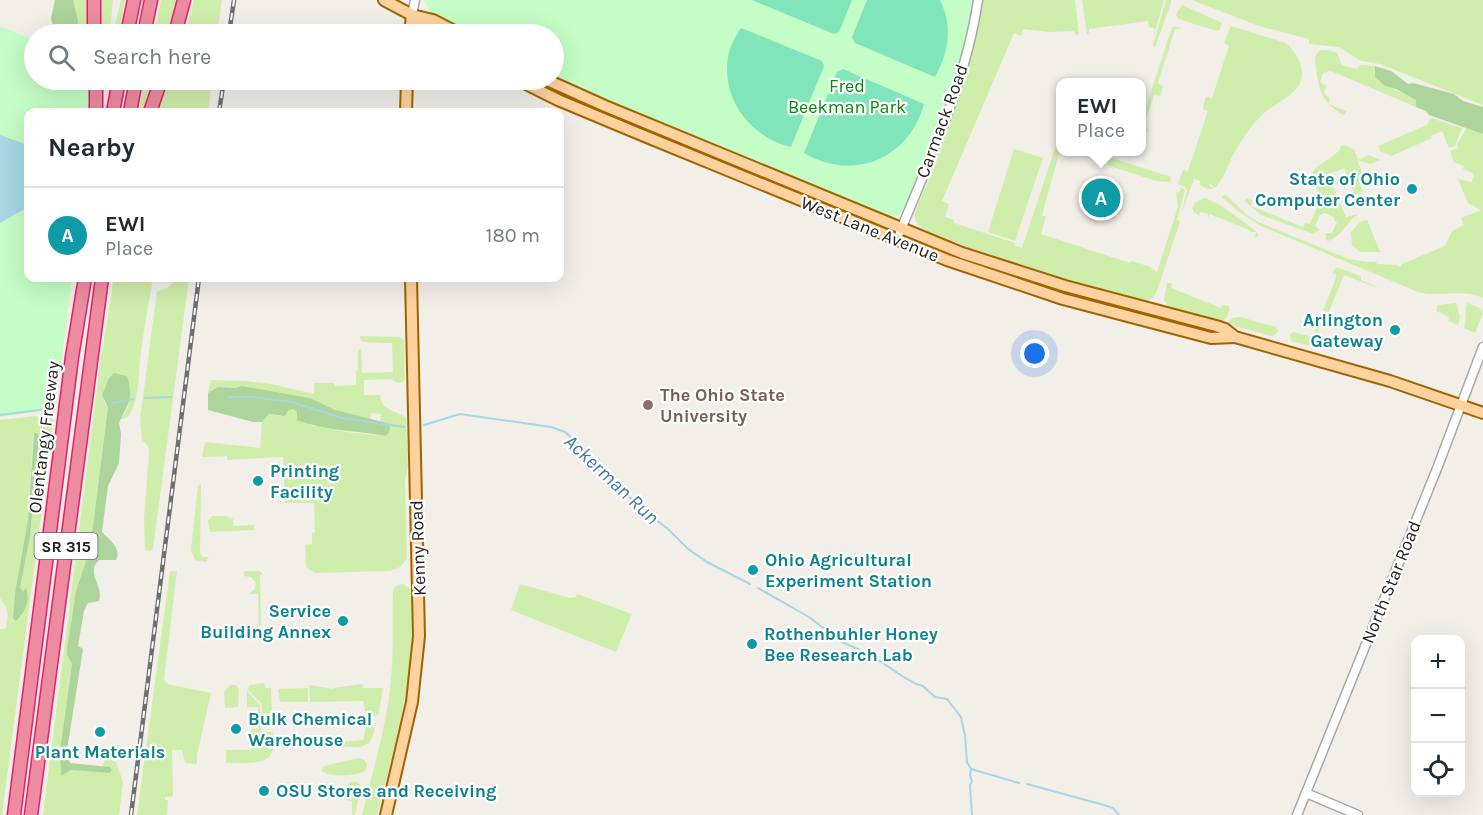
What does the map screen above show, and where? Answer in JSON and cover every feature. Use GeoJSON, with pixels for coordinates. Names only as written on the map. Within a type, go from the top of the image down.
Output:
{"type":"FeatureCollection","features":[{"type":"Feature","properties":{"kind":"highway"},"geometry":{"type":"LineString","coordinates":[[94,0],[94,24]]}},
{"type":"Feature","properties":{"kind":"highway"},"geometry":{"type":"LineString","coordinates":[[129,24],[134,0]]}},
{"type":"Feature","properties":{"kind":"highway"},"geometry":{"type":"LineString","coordinates":[[146,24],[151,0]]}},
{"type":"Feature","properties":{"kind":"highway"},"geometry":{"type":"LineString","coordinates":[[178,24],[184,0]]}},
{"type":"Feature","properties":{"kind":"highway"},"geometry":{"type":"LineString","coordinates":[[96,90],[96,108]]}},
{"type":"Feature","properties":{"kind":"highway"},"geometry":{"type":"LineString","coordinates":[[114,108],[117,90]]}},
{"type":"Feature","properties":{"kind":"highway"},"geometry":{"type":"LineString","coordinates":[[131,108],[134,90]]}},
{"type":"Feature","properties":{"kind":"highway"},"geometry":{"type":"LineString","coordinates":[[151,108],[158,90]]}},
{"type":"Feature","properties":{"kind":"highway"},"geometry":{"type":"LineString","coordinates":[[72,357],[81,282]]}},
{"type":"Feature","properties":{"kind":"highway","name":"Olentangy Freeway"},"geometry":{"type":"LineString","coordinates":[[14,815],[72,357],[84,282]]}},
{"type":"Feature","properties":{"kind":"highway","name":"Olentangy Freeway"},"geometry":{"type":"LineString","coordinates":[[31,815],[101,282]]}},
{"type":"Feature","properties":{"kind":"main road"},"geometry":{"type":"LineString","coordinates":[[384,0],[412,15],[422,24]]}},
{"type":"Feature","properties":{"kind":"main road"},"geometry":{"type":"LineString","coordinates":[[411,24],[412,15]]}},
{"type":"Feature","properties":{"kind":"main road"},"geometry":{"type":"LineString","coordinates":[[412,15],[441,24]]}},
{"type":"Feature","properties":{"kind":"main road","name":"West Lane Avenue"},"geometry":{"type":"LineString","coordinates":[[564,88],[899,234]]}},
{"type":"Feature","properties":{"kind":"main road"},"geometry":{"type":"LineString","coordinates":[[406,108],[407,90]]}},
{"type":"Feature","properties":{"kind":"main road","name":"West Lane Avenue"},"geometry":{"type":"LineString","coordinates":[[539,90],[637,133],[899,234],[1098,296],[1216,326],[1225,329],[1235,337],[1390,381],[1483,413]]}},
{"type":"Feature","properties":{"kind":"main road","name":"Kenny Road"},"geometry":{"type":"LineString","coordinates":[[386,815],[412,702],[419,636],[411,282]]}},
{"type":"Feature","properties":{"kind":"street"},"geometry":{"type":"LineString","coordinates":[[412,15],[415,0]]}},
{"type":"Feature","properties":{"kind":"street","name":"Carmack Road"},"geometry":{"type":"LineString","coordinates":[[899,234],[951,106],[969,46],[978,0]]}},
{"type":"Feature","properties":{"kind":"street","name":"North Star Road"},"geometry":{"type":"LineString","coordinates":[[1297,815],[1430,486],[1483,347]]}},
{"type":"Feature","properties":{"kind":"street"},"geometry":{"type":"LineString","coordinates":[[1306,793],[1358,815]]}},
{"type":"Feature","properties":{"kind":"green space"},"geometry":{"type":"Polygon","coordinates":[[[55,0],[73,0],[78,24],[52,24],[51,18],[55,0]]]}},
{"type":"Feature","properties":{"kind":"green space"},"geometry":{"type":"Polygon","coordinates":[[[73,0],[88,0],[89,24],[78,24],[73,0]]]}},
{"type":"Feature","properties":{"kind":"green space"},"geometry":{"type":"Polygon","coordinates":[[[98,0],[113,0],[111,24],[97,24],[98,0]]]}},
{"type":"Feature","properties":{"kind":"green space"},"geometry":{"type":"Polygon","coordinates":[[[121,0],[125,0],[121,24],[115,24],[121,0]]]}},
{"type":"Feature","properties":{"kind":"green space"},"geometry":{"type":"Polygon","coordinates":[[[161,0],[180,0],[174,24],[156,24],[161,0]]]}},
{"type":"Feature","properties":{"kind":"green space"},"geometry":{"type":"Polygon","coordinates":[[[194,0],[222,0],[218,24],[188,24],[194,0]]]}},
{"type":"Feature","properties":{"kind":"green space","name":"Fred Beekman Park"},"geometry":{"type":"Polygon","coordinates":[[[424,0],[974,0],[958,72],[944,114],[902,214],[890,218],[610,104],[564,83],[564,24],[451,24],[430,12],[424,0]]]}},
{"type":"Feature","properties":{"kind":"green space"},"geometry":{"type":"Polygon","coordinates":[[[752,0],[852,0],[839,32],[834,34],[752,0]]]}},
{"type":"Feature","properties":{"kind":"green space"},"geometry":{"type":"Polygon","coordinates":[[[867,0],[940,0],[947,20],[948,39],[944,58],[935,77],[855,43],[852,37],[867,0]]]}},
{"type":"Feature","properties":{"kind":"green space"},"geometry":{"type":"Polygon","coordinates":[[[982,0],[1075,0],[1079,34],[1075,35],[1074,31],[1050,32],[1023,29],[1021,36],[1014,33],[942,201],[949,204],[945,217],[954,220],[954,223],[1015,243],[1014,245],[1022,248],[1056,145],[1056,156],[1058,156],[1042,215],[1046,217],[1041,234],[1130,263],[1131,261],[1148,266],[1157,272],[1178,207],[1176,192],[1179,193],[1181,188],[1178,186],[1185,190],[1177,220],[1180,221],[1153,298],[1144,302],[1021,269],[928,231],[917,223],[915,218],[917,209],[954,111],[982,0]]]}},
{"type":"Feature","properties":{"kind":"green space"},"geometry":{"type":"Polygon","coordinates":[[[1082,0],[1164,0],[1152,43],[1155,29],[1149,27],[1148,21],[1089,29],[1087,34],[1082,0]]]}},
{"type":"Feature","properties":{"kind":"green space"},"geometry":{"type":"Polygon","coordinates":[[[1166,0],[1171,0],[1171,3],[1155,47],[1153,45],[1166,0]]]}},
{"type":"Feature","properties":{"kind":"green space"},"geometry":{"type":"Polygon","coordinates":[[[1192,0],[1483,0],[1483,105],[1380,64],[1361,61],[1339,47],[1309,44],[1309,39],[1259,26],[1192,0]]]}},
{"type":"Feature","properties":{"kind":"green space"},"geometry":{"type":"Polygon","coordinates":[[[1182,5],[1222,23],[1220,30],[1178,19],[1176,14],[1182,5]]]}},
{"type":"Feature","properties":{"kind":"green space"},"geometry":{"type":"Polygon","coordinates":[[[0,26],[24,36],[24,90],[92,90],[92,108],[24,108],[24,282],[71,282],[55,409],[0,417],[0,26]]]}},
{"type":"Feature","properties":{"kind":"green space"},"geometry":{"type":"Polygon","coordinates":[[[1231,26],[1286,43],[1298,59],[1302,70],[1301,80],[1295,90],[1263,114],[1250,128],[1215,188],[1210,183],[1209,185],[1214,189],[1207,189],[1200,185],[1200,181],[1194,179],[1179,220],[1187,191],[1185,187],[1178,184],[1183,170],[1188,171],[1208,111],[1203,107],[1206,97],[1212,98],[1229,46],[1224,43],[1231,26]]]}},
{"type":"Feature","properties":{"kind":"green space"},"geometry":{"type":"Polygon","coordinates":[[[1172,27],[1182,29],[1175,29],[1158,83],[1163,86],[1160,96],[1154,95],[1146,121],[1146,107],[1172,27]]]}},
{"type":"Feature","properties":{"kind":"green space"},"geometry":{"type":"Polygon","coordinates":[[[741,28],[822,61],[824,66],[791,147],[763,135],[752,126],[734,102],[727,73],[728,57],[741,28]]]}},
{"type":"Feature","properties":{"kind":"green space"},"geometry":{"type":"Polygon","coordinates":[[[1320,50],[1337,53],[1342,65],[1357,69],[1360,65],[1375,66],[1375,77],[1416,100],[1416,107],[1331,71],[1323,73],[1320,82],[1326,86],[1324,93],[1330,99],[1328,103],[1318,83],[1315,57],[1320,50]]]}},
{"type":"Feature","properties":{"kind":"green space"},"geometry":{"type":"Polygon","coordinates":[[[1375,66],[1391,71],[1408,84],[1413,83],[1454,94],[1463,101],[1483,107],[1483,134],[1429,115],[1426,111],[1416,107],[1416,100],[1385,86],[1375,77],[1375,66]]]}},
{"type":"Feature","properties":{"kind":"green space"},"geometry":{"type":"Polygon","coordinates":[[[843,69],[924,104],[917,123],[906,139],[877,160],[860,165],[841,165],[804,153],[837,72],[843,69]]]}},
{"type":"Feature","properties":{"kind":"green space"},"geometry":{"type":"Polygon","coordinates":[[[143,90],[153,90],[147,108],[139,108],[143,90]]]}},
{"type":"Feature","properties":{"kind":"green space"},"geometry":{"type":"Polygon","coordinates":[[[162,90],[211,90],[208,108],[156,108],[162,90]]]}},
{"type":"Feature","properties":{"kind":"green space"},"geometry":{"type":"Polygon","coordinates":[[[1329,104],[1347,111],[1344,115],[1329,104]]]}},
{"type":"Feature","properties":{"kind":"green space"},"geometry":{"type":"Polygon","coordinates":[[[1431,118],[1462,128],[1455,146],[1449,148],[1442,131],[1431,136],[1432,138],[1391,156],[1380,151],[1378,146],[1427,125],[1431,118]]]}},
{"type":"Feature","properties":{"kind":"green space"},"geometry":{"type":"Polygon","coordinates":[[[1466,128],[1483,134],[1483,298],[1459,293],[1426,294],[1418,292],[1261,226],[1222,197],[1225,194],[1258,222],[1349,259],[1400,267],[1402,264],[1445,246],[1452,231],[1464,225],[1461,218],[1481,210],[1468,203],[1458,179],[1471,182],[1474,177],[1473,173],[1454,162],[1450,151],[1458,148],[1457,145],[1466,128]]]}},
{"type":"Feature","properties":{"kind":"green space"},"geometry":{"type":"Polygon","coordinates":[[[1344,145],[1354,149],[1358,160],[1369,155],[1381,160],[1370,164],[1357,160],[1367,183],[1360,185],[1363,192],[1355,195],[1344,168],[1328,174],[1338,198],[1332,200],[1330,207],[1334,209],[1336,204],[1340,203],[1346,217],[1358,214],[1333,239],[1328,241],[1326,233],[1332,233],[1337,222],[1334,217],[1325,213],[1320,215],[1315,226],[1320,230],[1313,234],[1261,215],[1245,201],[1246,198],[1252,200],[1251,206],[1303,227],[1305,223],[1310,224],[1321,198],[1317,196],[1312,173],[1344,145]]]}},
{"type":"Feature","properties":{"kind":"green space"},"geometry":{"type":"Polygon","coordinates":[[[1014,149],[1043,158],[1015,241],[988,232],[1014,149]]]}},
{"type":"Feature","properties":{"kind":"green space"},"geometry":{"type":"Polygon","coordinates":[[[1109,157],[1171,177],[1170,182],[1156,181],[1107,165],[1109,157]]]}},
{"type":"Feature","properties":{"kind":"green space"},"geometry":{"type":"Polygon","coordinates":[[[1205,198],[1219,204],[1256,231],[1257,237],[1255,238],[1256,232],[1251,232],[1210,214],[1208,218],[1208,214],[1201,212],[1200,216],[1194,213],[1192,208],[1195,202],[1205,198]]]}},
{"type":"Feature","properties":{"kind":"green space"},"geometry":{"type":"Polygon","coordinates":[[[1367,220],[1380,252],[1360,252],[1352,245],[1351,232],[1360,222],[1367,220]]]}},
{"type":"Feature","properties":{"kind":"green space"},"geometry":{"type":"Polygon","coordinates":[[[1336,267],[1361,276],[1361,280],[1381,289],[1344,275],[1326,319],[1324,318],[1326,312],[1323,310],[1336,278],[1336,274],[1332,274],[1336,267]]]}},
{"type":"Feature","properties":{"kind":"green space"},"geometry":{"type":"Polygon","coordinates":[[[71,282],[2,815],[0,815],[0,629],[5,629],[8,616],[0,598],[0,420],[36,416],[43,422],[71,282]],[[33,436],[28,520],[13,618],[19,619],[26,608],[20,589],[30,537],[38,436],[33,436]]]}},
{"type":"Feature","properties":{"kind":"green space"},"geometry":{"type":"Polygon","coordinates":[[[113,282],[152,282],[134,405],[128,417],[120,419],[129,403],[130,384],[103,400],[108,407],[90,549],[76,591],[67,648],[67,655],[72,664],[60,751],[62,775],[71,770],[110,773],[112,770],[102,767],[106,758],[116,762],[123,782],[119,815],[43,815],[101,357],[113,282]]]}},
{"type":"Feature","properties":{"kind":"green space"},"geometry":{"type":"Polygon","coordinates":[[[173,282],[188,282],[153,549],[150,551],[145,550],[144,519],[149,452],[148,446],[142,440],[140,419],[157,292],[169,287],[173,282]]]}},
{"type":"Feature","properties":{"kind":"green space"},"geometry":{"type":"Polygon","coordinates":[[[1167,283],[1172,283],[1171,288],[1221,308],[1223,305],[1229,306],[1227,317],[1216,322],[1170,309],[1164,300],[1167,283]]]}},
{"type":"Feature","properties":{"kind":"green space"},"geometry":{"type":"Polygon","coordinates":[[[1456,303],[1460,317],[1458,325],[1448,321],[1449,317],[1436,311],[1438,305],[1456,303]]]}},
{"type":"Feature","properties":{"kind":"green space"},"geometry":{"type":"Polygon","coordinates":[[[1467,303],[1480,308],[1483,313],[1475,333],[1464,328],[1467,303]]]}},
{"type":"Feature","properties":{"kind":"green space"},"geometry":{"type":"Polygon","coordinates":[[[1322,312],[1324,313],[1316,338],[1311,346],[1291,341],[1290,335],[1293,332],[1313,337],[1322,312]]]}},
{"type":"Feature","properties":{"kind":"green space"},"geometry":{"type":"Polygon","coordinates":[[[1240,317],[1276,327],[1278,331],[1271,336],[1227,324],[1232,318],[1240,317]]]}},
{"type":"Feature","properties":{"kind":"green space"},"geometry":{"type":"Polygon","coordinates":[[[360,336],[400,337],[404,340],[405,379],[403,382],[398,383],[391,379],[364,380],[364,395],[380,395],[386,407],[406,418],[407,559],[400,567],[390,571],[315,573],[306,567],[305,545],[312,544],[312,533],[315,532],[314,503],[285,503],[283,457],[227,460],[227,456],[202,457],[205,442],[260,448],[262,422],[269,414],[280,416],[293,409],[313,426],[346,432],[385,436],[387,423],[380,422],[381,414],[371,413],[370,420],[334,410],[310,398],[242,386],[218,387],[208,393],[211,380],[271,384],[314,394],[314,383],[334,383],[335,386],[356,385],[358,350],[361,349],[362,373],[393,372],[392,343],[361,341],[360,336]]]}},
{"type":"Feature","properties":{"kind":"green space"},"geometry":{"type":"Polygon","coordinates":[[[114,373],[127,376],[130,391],[129,401],[119,423],[121,434],[119,463],[108,486],[102,532],[116,548],[117,556],[116,560],[99,560],[95,565],[94,574],[100,595],[99,601],[88,603],[84,611],[78,646],[83,649],[67,750],[70,763],[110,767],[112,770],[110,773],[71,770],[61,776],[60,751],[72,664],[67,655],[67,648],[76,591],[90,549],[108,407],[102,395],[109,378],[114,373]]]}},
{"type":"Feature","properties":{"kind":"green space"},"geometry":{"type":"Polygon","coordinates":[[[242,386],[310,398],[335,410],[387,423],[390,427],[389,433],[385,436],[308,424],[297,420],[297,412],[293,409],[285,416],[269,414],[262,422],[253,422],[208,410],[208,393],[218,387],[242,386]]]}},
{"type":"Feature","properties":{"kind":"green space"},"geometry":{"type":"Polygon","coordinates":[[[34,433],[39,436],[30,537],[20,588],[23,592],[26,588],[27,602],[25,610],[16,621],[13,618],[15,594],[28,520],[34,433]]]}},
{"type":"Feature","properties":{"kind":"green space"},"geometry":{"type":"Polygon","coordinates":[[[201,484],[200,553],[203,557],[209,557],[206,562],[195,560],[191,550],[198,485],[201,484]]]}},
{"type":"Feature","properties":{"kind":"green space"},"geometry":{"type":"Polygon","coordinates":[[[212,516],[226,516],[233,519],[233,526],[254,525],[254,530],[210,532],[208,521],[212,516]]]}},
{"type":"Feature","properties":{"kind":"green space"},"geometry":{"type":"Polygon","coordinates":[[[170,571],[177,571],[164,679],[167,684],[211,693],[197,764],[185,763],[182,750],[172,750],[173,796],[165,797],[165,800],[168,800],[167,815],[137,815],[170,571]]]}},
{"type":"Feature","properties":{"kind":"green space"},"geometry":{"type":"Polygon","coordinates":[[[244,571],[260,571],[263,574],[260,575],[261,626],[259,626],[258,594],[249,594],[255,589],[256,583],[251,577],[244,576],[244,571]]]}},
{"type":"Feature","properties":{"kind":"green space"},"geometry":{"type":"Polygon","coordinates":[[[403,584],[410,589],[412,598],[411,649],[405,697],[377,815],[362,815],[389,696],[393,591],[396,586],[403,584]]]}},
{"type":"Feature","properties":{"kind":"green space"},"geometry":{"type":"Polygon","coordinates":[[[520,584],[570,598],[576,597],[577,594],[632,614],[616,652],[511,610],[520,584]]]}},
{"type":"Feature","properties":{"kind":"green space"},"geometry":{"type":"Polygon","coordinates":[[[264,683],[265,688],[271,688],[272,720],[262,720],[262,704],[247,689],[250,685],[264,683]]]}},
{"type":"Feature","properties":{"kind":"green space"},"geometry":{"type":"Polygon","coordinates":[[[362,684],[363,688],[383,688],[379,713],[375,716],[366,716],[363,701],[310,702],[309,685],[333,689],[362,684]]]}},
{"type":"Feature","properties":{"kind":"green space"},"geometry":{"type":"Polygon","coordinates":[[[230,685],[235,685],[239,689],[238,707],[225,708],[224,692],[230,685]]]}},
{"type":"Feature","properties":{"kind":"green space"},"geometry":{"type":"Polygon","coordinates":[[[308,688],[308,702],[280,702],[278,689],[308,688]]]}},
{"type":"Feature","properties":{"kind":"green space"},"geometry":{"type":"Polygon","coordinates":[[[247,691],[260,705],[261,731],[256,737],[252,737],[251,729],[259,729],[258,707],[247,707],[247,691]]]}},
{"type":"Feature","properties":{"kind":"green space"},"geometry":{"type":"Polygon","coordinates":[[[372,724],[375,730],[369,743],[360,747],[340,747],[339,742],[363,740],[366,726],[372,724]]]}},
{"type":"Feature","properties":{"kind":"green space"},"geometry":{"type":"Polygon","coordinates":[[[263,732],[273,732],[273,747],[269,757],[259,762],[226,763],[226,750],[251,750],[251,747],[257,746],[257,739],[263,732]]]}},
{"type":"Feature","properties":{"kind":"green space"},"geometry":{"type":"Polygon","coordinates":[[[359,758],[367,764],[366,770],[362,772],[336,775],[321,771],[324,766],[359,758]]]}},
{"type":"Feature","properties":{"kind":"green space"},"geometry":{"type":"Polygon","coordinates":[[[350,782],[357,782],[361,785],[355,815],[352,815],[352,801],[346,800],[345,787],[350,782]]]}},
{"type":"Feature","properties":{"kind":"water"},"geometry":{"type":"Polygon","coordinates":[[[0,135],[24,144],[24,209],[0,223],[0,135]]]}},
{"type":"Feature","properties":{"kind":"waterway","name":"Ackerman Run"},"geometry":{"type":"LineString","coordinates":[[145,398],[171,397]]}},
{"type":"Feature","properties":{"kind":"waterway","name":"Ackerman Run"},"geometry":{"type":"LineString","coordinates":[[229,397],[252,397],[292,402],[342,418],[404,427]]}},
{"type":"Feature","properties":{"kind":"waterway","name":"Ackerman Run"},"geometry":{"type":"LineString","coordinates":[[113,403],[133,399]]}},
{"type":"Feature","properties":{"kind":"waterway","name":"Ackerman Run"},"geometry":{"type":"LineString","coordinates":[[0,415],[47,409]]}},
{"type":"Feature","properties":{"kind":"waterway","name":"Ackerman Run"},"geometry":{"type":"LineString","coordinates":[[424,425],[460,414],[551,427],[565,432],[636,504],[669,530],[688,549],[707,562],[750,584]]}},
{"type":"Feature","properties":{"kind":"waterway","name":"Ackerman Run"},"geometry":{"type":"LineString","coordinates":[[758,588],[809,617],[842,642],[871,655],[902,676],[923,686],[935,697],[947,699],[961,717],[967,762],[971,769],[972,815]]}},
{"type":"Feature","properties":{"kind":"waterway","name":"Ackerman Run"},"geometry":{"type":"LineString","coordinates":[[971,769],[1019,783]]}},
{"type":"Feature","properties":{"kind":"waterway","name":"Ackerman Run"},"geometry":{"type":"LineString","coordinates":[[1027,784],[1113,808],[1119,815]]}},
{"type":"Feature","properties":{"kind":"railway"},"geometry":{"type":"LineString","coordinates":[[230,24],[234,0]]}},
{"type":"Feature","properties":{"kind":"railway"},"geometry":{"type":"LineString","coordinates":[[220,108],[222,90]]}},
{"type":"Feature","properties":{"kind":"railway"},"geometry":{"type":"LineString","coordinates":[[131,815],[198,282]]}},
{"type":"Feature","properties":{"kind":"place","name":"State of Ohio Computer Center"},"geometry":{"type":"Point","coordinates":[1412,189]}},
{"type":"Feature","properties":{"kind":"place","name":"EWI"},"geometry":{"type":"Point","coordinates":[1101,198]}},
{"type":"Feature","properties":{"kind":"place","name":"Arlington Gateway"},"geometry":{"type":"Point","coordinates":[1395,330]}},
{"type":"Feature","properties":{"kind":"place","name":"The Ohio State University"},"geometry":{"type":"Point","coordinates":[648,405]}},
{"type":"Feature","properties":{"kind":"place","name":"Printing Facility"},"geometry":{"type":"Point","coordinates":[258,481]}},
{"type":"Feature","properties":{"kind":"place","name":"Ohio Agricultural Experiment Station"},"geometry":{"type":"Point","coordinates":[753,570]}},
{"type":"Feature","properties":{"kind":"place","name":"Service Building Annex"},"geometry":{"type":"Point","coordinates":[343,621]}},
{"type":"Feature","properties":{"kind":"place","name":"Rothenbuhler Honey Bee Research Lab"},"geometry":{"type":"Point","coordinates":[752,644]}},
{"type":"Feature","properties":{"kind":"place","name":"Bulk Chemical Warehouse"},"geometry":{"type":"Point","coordinates":[236,729]}},
{"type":"Feature","properties":{"kind":"place","name":"Plant Materials"},"geometry":{"type":"Point","coordinates":[100,732]}},
{"type":"Feature","properties":{"kind":"place","name":"OSU Stores and Receiving"},"geometry":{"type":"Point","coordinates":[264,791]}}]}
